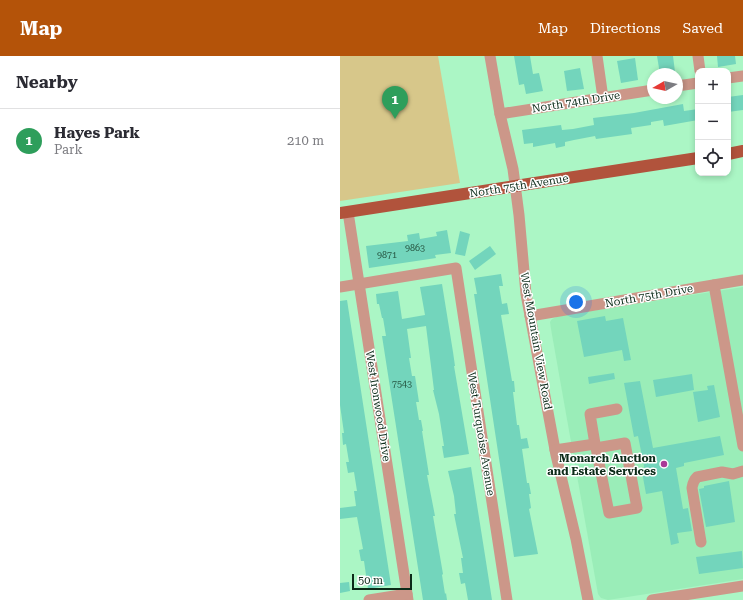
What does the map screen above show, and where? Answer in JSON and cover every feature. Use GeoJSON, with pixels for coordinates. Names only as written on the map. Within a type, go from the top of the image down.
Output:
{"type":"FeatureCollection","features":[{"type":"Feature","properties":{"kind":"main road"},"geometry":{"type":"LineString","coordinates":[[731,153],[743,151]]}},
{"type":"Feature","properties":{"kind":"main road","name":"North 75th Avenue"},"geometry":{"type":"LineString","coordinates":[[344,213],[695,158]]}},
{"type":"Feature","properties":{"kind":"street","name":"West Mountain View Road"},"geometry":{"type":"LineString","coordinates":[[490,56],[500,114],[513,170],[526,294],[555,450],[576,539],[588,600]]}},
{"type":"Feature","properties":{"kind":"street"},"geometry":{"type":"LineString","coordinates":[[597,56],[603,98]]}},
{"type":"Feature","properties":{"kind":"street"},"geometry":{"type":"LineString","coordinates":[[698,56],[700,68]]}},
{"type":"Feature","properties":{"kind":"street"},"geometry":{"type":"LineString","coordinates":[[731,78],[743,76]]}},
{"type":"Feature","properties":{"kind":"street"},"geometry":{"type":"LineString","coordinates":[[683,85],[695,83]]}},
{"type":"Feature","properties":{"kind":"street","name":"North 74th Drive"},"geometry":{"type":"LineString","coordinates":[[500,114],[647,91]]}},
{"type":"Feature","properties":{"kind":"street","name":"West Ironwood Drive"},"geometry":{"type":"LineString","coordinates":[[344,213],[359,284],[407,597]]}},
{"type":"Feature","properties":{"kind":"street","name":"West Turquoise Avenue"},"geometry":{"type":"LineString","coordinates":[[359,284],[456,268],[507,600]]}},
{"type":"Feature","properties":{"kind":"street","name":"North 75th Drive"},"geometry":{"type":"LineString","coordinates":[[530,316],[743,280]]}},
{"type":"Feature","properties":{"kind":"street"},"geometry":{"type":"LineString","coordinates":[[340,287],[359,284]]}},
{"type":"Feature","properties":{"kind":"street"},"geometry":{"type":"LineString","coordinates":[[714,285],[743,446]]}},
{"type":"Feature","properties":{"kind":"street"},"geometry":{"type":"LineString","coordinates":[[555,450],[595,446],[625,443],[637,508],[608,513],[595,446],[590,414],[617,409]]}},
{"type":"Feature","properties":{"kind":"street"},"geometry":{"type":"LineString","coordinates":[[701,542],[692,488],[693,483],[697,477],[722,472],[733,474],[743,471]]}},
{"type":"Feature","properties":{"kind":"street"},"geometry":{"type":"LineString","coordinates":[[652,600],[743,586]]}},
{"type":"Feature","properties":{"kind":"street"},"geometry":{"type":"LineString","coordinates":[[369,600],[407,597]]}},
{"type":"Feature","properties":{"kind":"shaded area"},"geometry":{"type":"Polygon","coordinates":[[[340,56],[438,56],[460,183],[340,201],[340,56]]]}},
{"type":"Feature","properties":{"kind":"shaded area"},"geometry":{"type":"Polygon","coordinates":[[[743,287],[743,579],[608,600],[601,598],[598,594],[550,322],[552,319],[559,316],[743,287]]]}},
{"type":"Feature","properties":{"kind":"building"},"geometry":{"type":"Polygon","coordinates":[[[514,56],[530,56],[533,74],[539,73],[543,91],[526,94],[524,84],[519,85],[514,56]]]}},
{"type":"Feature","properties":{"kind":"building"},"geometry":{"type":"Polygon","coordinates":[[[657,56],[673,56],[674,68],[659,68],[657,56]]]}},
{"type":"Feature","properties":{"kind":"building"},"geometry":{"type":"Polygon","coordinates":[[[717,56],[735,56],[736,64],[718,67],[717,56]]]}},
{"type":"Feature","properties":{"kind":"building"},"geometry":{"type":"Polygon","coordinates":[[[635,58],[638,80],[621,83],[617,61],[635,58]]]}},
{"type":"Feature","properties":{"kind":"building"},"geometry":{"type":"Polygon","coordinates":[[[580,68],[584,89],[567,91],[564,71],[580,68]]]}},
{"type":"Feature","properties":{"kind":"building"},"geometry":{"type":"Polygon","coordinates":[[[743,95],[743,110],[731,112],[731,97],[743,95]]]}},
{"type":"Feature","properties":{"kind":"building"},"geometry":{"type":"Polygon","coordinates":[[[683,104],[684,111],[695,109],[695,121],[664,126],[663,120],[651,122],[651,125],[631,128],[632,134],[596,139],[595,136],[565,142],[565,146],[556,148],[555,143],[533,147],[533,143],[524,144],[522,130],[561,125],[562,130],[573,129],[594,125],[593,118],[634,113],[683,104]]]}},
{"type":"Feature","properties":{"kind":"building"},"geometry":{"type":"Polygon","coordinates":[[[447,230],[451,253],[435,255],[436,258],[369,268],[366,246],[408,241],[407,235],[419,233],[420,239],[437,236],[436,232],[447,230]]]}},
{"type":"Feature","properties":{"kind":"building"},"geometry":{"type":"Polygon","coordinates":[[[460,231],[470,234],[465,256],[455,254],[460,231]]]}},
{"type":"Feature","properties":{"kind":"building"},"geometry":{"type":"Polygon","coordinates":[[[490,246],[496,254],[475,270],[469,261],[490,246]]]}},
{"type":"Feature","properties":{"kind":"building"},"geometry":{"type":"Polygon","coordinates":[[[501,274],[503,286],[499,286],[502,304],[507,303],[509,314],[501,315],[512,381],[514,381],[515,392],[513,392],[517,425],[519,425],[521,439],[527,438],[529,448],[522,449],[527,483],[529,483],[531,494],[529,494],[531,508],[529,509],[538,554],[514,557],[474,294],[477,294],[474,278],[501,274]]]}},
{"type":"Feature","properties":{"kind":"building"},"geometry":{"type":"Polygon","coordinates":[[[442,284],[469,454],[444,458],[442,446],[444,446],[439,414],[433,390],[426,326],[407,329],[411,358],[409,358],[412,376],[415,376],[419,402],[416,402],[419,420],[421,420],[423,431],[429,475],[427,475],[435,516],[433,516],[447,600],[423,600],[382,336],[386,336],[383,318],[379,304],[377,304],[376,294],[398,291],[402,319],[425,315],[420,287],[442,284]]]}},
{"type":"Feature","properties":{"kind":"building"},"geometry":{"type":"Polygon","coordinates":[[[347,300],[391,585],[368,589],[364,561],[361,561],[359,550],[363,549],[357,517],[340,519],[340,508],[356,506],[354,491],[357,491],[354,472],[348,473],[346,462],[349,462],[346,444],[343,445],[342,433],[344,433],[340,405],[340,301],[347,300]]]}},
{"type":"Feature","properties":{"kind":"building"},"geometry":{"type":"Polygon","coordinates":[[[605,316],[606,321],[623,318],[631,360],[624,361],[622,350],[584,357],[577,321],[605,316]]]}},
{"type":"Feature","properties":{"kind":"building"},"geometry":{"type":"Polygon","coordinates":[[[614,373],[615,379],[589,384],[588,377],[614,373]]]}},
{"type":"Feature","properties":{"kind":"building"},"geometry":{"type":"Polygon","coordinates":[[[692,374],[694,390],[656,397],[653,380],[692,374]]]}},
{"type":"Feature","properties":{"kind":"building"},"geometry":{"type":"Polygon","coordinates":[[[640,381],[653,448],[720,436],[724,455],[684,463],[684,466],[676,468],[683,509],[688,508],[692,531],[677,533],[679,543],[671,545],[662,491],[646,494],[642,472],[645,471],[638,436],[634,437],[624,383],[640,381]]]}},
{"type":"Feature","properties":{"kind":"building"},"geometry":{"type":"Polygon","coordinates":[[[714,385],[720,417],[698,422],[693,392],[708,390],[707,386],[714,385]]]}},
{"type":"Feature","properties":{"kind":"building"},"geometry":{"type":"Polygon","coordinates":[[[471,467],[492,600],[468,600],[465,583],[461,584],[459,573],[463,573],[461,558],[463,558],[454,514],[456,514],[454,496],[448,471],[471,467]]]}},
{"type":"Feature","properties":{"kind":"building"},"geometry":{"type":"Polygon","coordinates":[[[729,481],[735,522],[706,527],[699,489],[704,488],[704,486],[729,481]]]}},
{"type":"Feature","properties":{"kind":"building"},"geometry":{"type":"Polygon","coordinates":[[[742,551],[743,568],[699,574],[696,557],[742,551]]]}},
{"type":"Feature","properties":{"kind":"building"},"geometry":{"type":"Polygon","coordinates":[[[349,582],[350,591],[340,593],[340,583],[349,582]]]}},
{"type":"Feature","properties":{"kind":"place","name":"Hayes Park"},"geometry":{"type":"Point","coordinates":[395,119]}},
{"type":"Feature","properties":{"kind":"place","name":"Monarch Auction and Estate Services"},"geometry":{"type":"Point","coordinates":[664,464]}}]}
